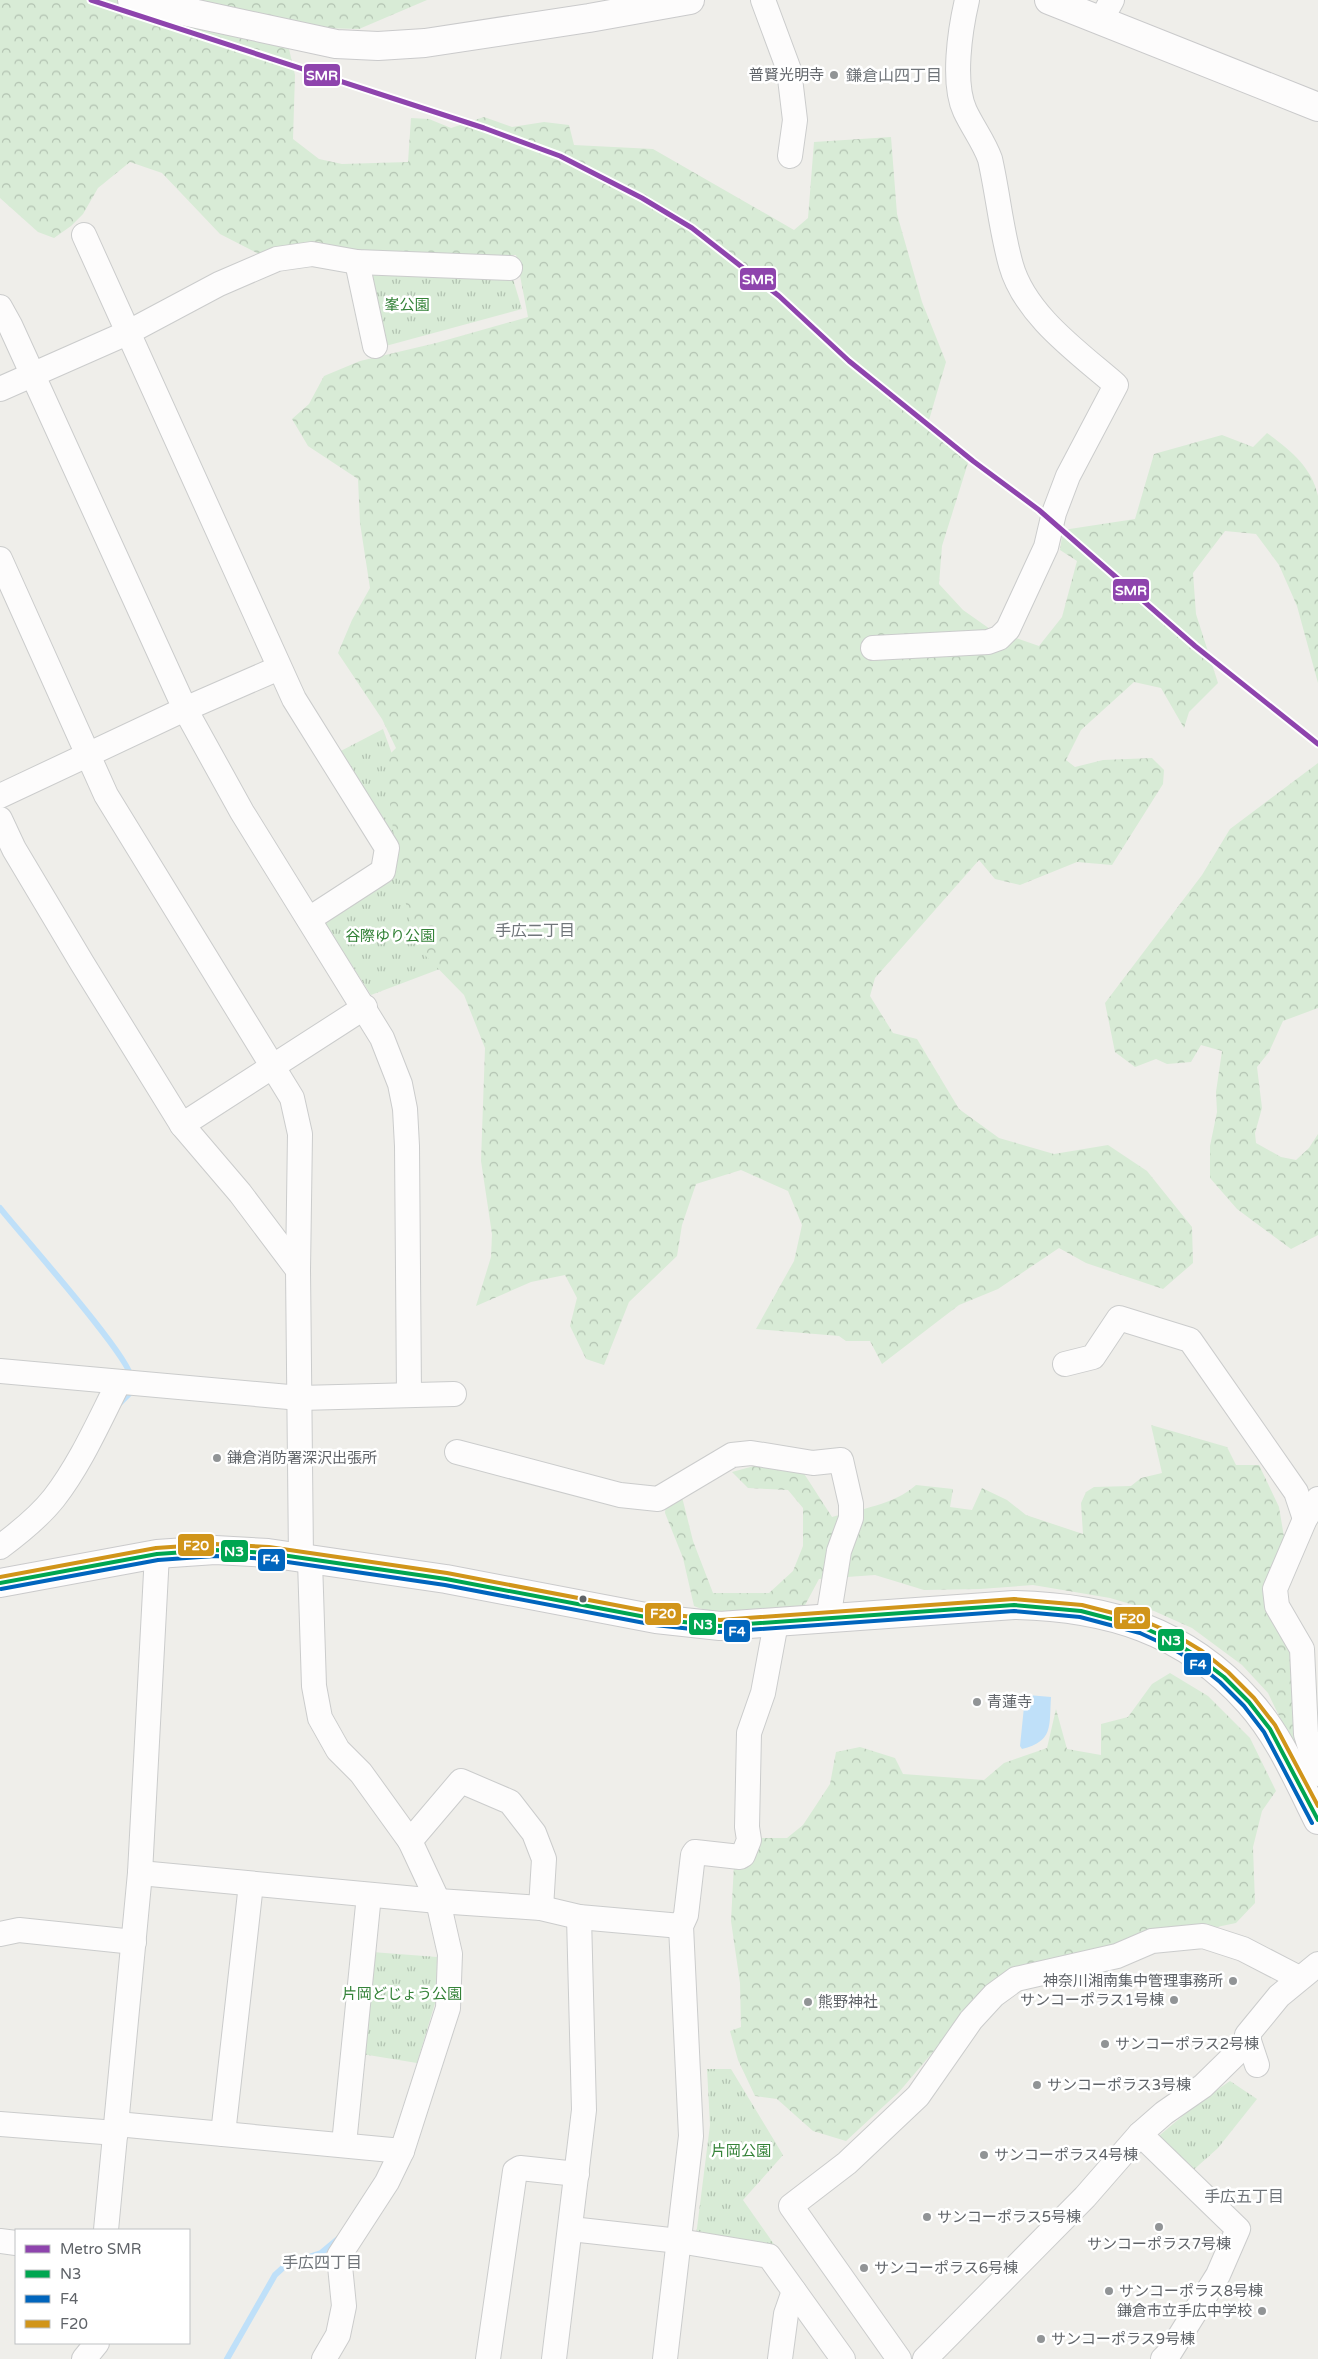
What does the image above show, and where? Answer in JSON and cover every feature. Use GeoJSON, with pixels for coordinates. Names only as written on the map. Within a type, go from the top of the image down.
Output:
{"type":"FeatureCollection","features":[{"type":"Feature","properties":{"kind":"main road"},"geometry":{"type":"LineString","coordinates":[[132,0],[336,44],[378,46],[425,43],[589,18],[690,0]]}},
{"type":"Feature","properties":{"kind":"main road"},"geometry":{"type":"LineString","coordinates":[[1050,0],[1107,10],[1318,107]]}},
{"type":"Feature","properties":{"kind":"main road"},"geometry":{"type":"LineString","coordinates":[[0,1584],[157,1554],[215,1550],[268,1554],[446,1580],[689,1624],[720,1626],[776,1623],[1014,1605],[1058,1606],[1101,1613],[1142,1627],[1178,1643],[1214,1668],[1250,1702],[1276,1740],[1317,1818]]}},
{"type":"Feature","properties":{"kind":"street"},"geometry":{"type":"LineString","coordinates":[[763,0],[789,70],[795,120],[790,156]]}},
{"type":"Feature","properties":{"kind":"street"},"geometry":{"type":"LineString","coordinates":[[874,648],[988,642],[999,638],[1008,629],[1046,547],[1054,512],[1068,476],[1116,385],[1052,327],[1027,298],[1011,266],[990,159],[984,142],[966,112],[958,88],[958,70],[967,0]]}},
{"type":"Feature","properties":{"kind":"street"},"geometry":{"type":"LineString","coordinates":[[84,235],[294,699],[387,848],[384,871],[309,919]]}},
{"type":"Feature","properties":{"kind":"street"},"geometry":{"type":"LineString","coordinates":[[0,389],[127,333],[219,284],[277,259],[312,254],[357,262],[510,268]]}},
{"type":"Feature","properties":{"kind":"street"},"geometry":{"type":"LineString","coordinates":[[357,262],[375,346]]}},
{"type":"Feature","properties":{"kind":"street"},"geometry":{"type":"LineString","coordinates":[[0,307],[33,375],[185,709],[242,812],[365,1008],[392,1061],[400,1084],[405,1109],[409,1395]]}},
{"type":"Feature","properties":{"kind":"street"},"geometry":{"type":"LineString","coordinates":[[0,559],[106,795],[292,1098],[298,1119],[300,1398],[306,1560],[314,1686],[320,1718],[338,1750],[361,1774],[410,1841],[438,1901],[450,1954],[448,2008],[402,2151],[387,2182],[339,2256],[344,2306],[338,2336],[324,2359]]}},
{"type":"Feature","properties":{"kind":"street"},"geometry":{"type":"LineString","coordinates":[[0,796],[185,709],[279,668]]}},
{"type":"Feature","properties":{"kind":"street"},"geometry":{"type":"LineString","coordinates":[[0,819],[14,849],[182,1126],[240,1193],[298,1270]]}},
{"type":"Feature","properties":{"kind":"street"},"geometry":{"type":"LineString","coordinates":[[182,1126],[272,1066],[365,1008]]}},
{"type":"Feature","properties":{"kind":"street"},"geometry":{"type":"LineString","coordinates":[[1065,1364],[1093,1357],[1119,1318],[1190,1340],[1296,1492],[1304,1519]]}},
{"type":"Feature","properties":{"kind":"street"},"geometry":{"type":"LineString","coordinates":[[0,1371],[300,1398],[454,1394]]}},
{"type":"Feature","properties":{"kind":"street"},"geometry":{"type":"LineString","coordinates":[[0,1547],[19,1533],[54,1499],[81,1457],[119,1382]]}},
{"type":"Feature","properties":{"kind":"street"},"geometry":{"type":"LineString","coordinates":[[457,1452],[620,1495],[658,1500],[732,1455],[752,1453],[814,1463],[841,1460],[851,1504],[851,1518],[837,1560],[828,1619]]}},
{"type":"Feature","properties":{"kind":"street"},"geometry":{"type":"LineString","coordinates":[[1318,1498],[1304,1519],[1275,1590],[1277,1606],[1302,1649],[1306,1734],[1318,1774]]}},
{"type":"Feature","properties":{"kind":"street"},"geometry":{"type":"LineString","coordinates":[[106,2229],[140,1873],[157,1554]]}},
{"type":"Feature","properties":{"kind":"street"},"geometry":{"type":"LineString","coordinates":[[665,2359],[691,2136],[680,1926],[686,1915],[693,1855],[695,1852],[742,1856],[749,1840],[747,1827],[748,1733],[763,1693],[776,1623]]}},
{"type":"Feature","properties":{"kind":"street"},"geometry":{"type":"LineString","coordinates":[[410,1841],[461,1781],[510,1802],[534,1833],[544,1859],[541,1908]]}},
{"type":"Feature","properties":{"kind":"street"},"geometry":{"type":"LineString","coordinates":[[1317,1818],[1318,1784]]}},
{"type":"Feature","properties":{"kind":"street"},"geometry":{"type":"LineString","coordinates":[[140,1873],[438,1901],[541,1908],[579,1917],[680,1926]]}},
{"type":"Feature","properties":{"kind":"street"},"geometry":{"type":"LineString","coordinates":[[223,2134],[250,1884]]}},
{"type":"Feature","properties":{"kind":"street"},"geometry":{"type":"LineString","coordinates":[[344,2144],[369,1894]]}},
{"type":"Feature","properties":{"kind":"street"},"geometry":{"type":"LineString","coordinates":[[554,2359],[578,2174],[584,2110],[579,1917]]}},
{"type":"Feature","properties":{"kind":"street"},"geometry":{"type":"LineString","coordinates":[[0,1934],[19,1930],[134,1942]]}},
{"type":"Feature","properties":{"kind":"street"},"geometry":{"type":"LineString","coordinates":[[899,2359],[791,2206],[847,2163],[918,2096],[971,2020],[994,1995],[1016,1979],[1117,1956],[1152,1941],[1203,1936],[1243,1949],[1299,1978]]}},
{"type":"Feature","properties":{"kind":"street"},"geometry":{"type":"LineString","coordinates":[[1257,2065],[1248,2035],[1279,1996],[1318,1964]]}},
{"type":"Feature","properties":{"kind":"street"},"geometry":{"type":"LineString","coordinates":[[925,2359],[1085,2197],[1140,2134],[1164,2113],[1203,2086],[1249,2042]]}},
{"type":"Feature","properties":{"kind":"street"},"geometry":{"type":"LineString","coordinates":[[0,2124],[223,2134],[402,2151]]}},
{"type":"Feature","properties":{"kind":"street"},"geometry":{"type":"LineString","coordinates":[[1140,2134],[1238,2229],[1218,2275],[1170,2352],[1162,2359]]}},
{"type":"Feature","properties":{"kind":"street"},"geometry":{"type":"LineString","coordinates":[[488,2359],[515,2171],[520,2168],[578,2174]]}},
{"type":"Feature","properties":{"kind":"street"},"geometry":{"type":"LineString","coordinates":[[571,2229],[679,2241],[769,2256],[843,2359]]}},
{"type":"Feature","properties":{"kind":"street"},"geometry":{"type":"LineString","coordinates":[[0,2241],[15,2242]]}},
{"type":"Feature","properties":{"kind":"street"},"geometry":{"type":"LineString","coordinates":[[780,2359],[786,2314],[794,2290]]}},
{"type":"Feature","properties":{"kind":"street"},"geometry":{"type":"LineString","coordinates":[[84,2359],[96,2344]]}},
{"type":"Feature","properties":{"kind":"green space"},"geometry":{"type":"Polygon","coordinates":[[[0,0],[427,0],[359,29],[284,27],[295,75],[293,139],[319,159],[342,164],[408,162],[411,118],[429,119],[451,128],[484,117],[512,127],[544,122],[569,125],[574,145],[653,149],[794,230],[808,218],[814,142],[891,137],[897,214],[922,302],[946,362],[929,420],[968,463],[942,546],[939,584],[963,610],[990,629],[1039,646],[1062,617],[1077,561],[1060,550],[1063,530],[1135,519],[1154,454],[1222,435],[1253,447],[1267,433],[1299,460],[1311,476],[1318,496],[1318,683],[1297,606],[1279,565],[1256,534],[1225,531],[1193,573],[1196,614],[1218,683],[1189,712],[1184,728],[1161,688],[1134,682],[1081,730],[1066,760],[1075,767],[1103,760],[1152,758],[1164,770],[1163,784],[1112,865],[1077,862],[1020,885],[995,879],[979,860],[875,978],[870,996],[893,1033],[917,1039],[959,1109],[999,1138],[1054,1154],[1108,1145],[1147,1171],[1192,1227],[1193,1263],[1163,1289],[1086,1263],[1059,1248],[998,1289],[959,1305],[882,1364],[870,1341],[846,1341],[839,1336],[756,1329],[794,1261],[802,1225],[788,1191],[741,1170],[696,1184],[682,1225],[677,1256],[629,1302],[604,1365],[586,1359],[570,1326],[577,1298],[565,1275],[531,1282],[476,1306],[491,1257],[492,1234],[481,1161],[485,1048],[464,995],[417,947],[398,873],[385,759],[396,748],[382,719],[338,653],[352,620],[370,588],[360,523],[358,479],[308,446],[292,419],[309,404],[324,376],[360,361],[436,343],[528,317],[516,255],[426,258],[261,255],[220,234],[162,173],[130,162],[98,188],[83,214],[71,226],[54,238],[38,232],[0,198],[0,0]]]}},
{"type":"Feature","properties":{"kind":"green space","name":"峯公園"},"geometry":{"type":"Polygon","coordinates":[[[370,268],[493,273],[513,279],[522,309],[382,347],[370,268]]]}},
{"type":"Feature","properties":{"kind":"green space","name":"谷際ゆり公園"},"geometry":{"type":"Polygon","coordinates":[[[383,729],[422,837],[445,967],[371,995],[322,919],[390,876],[335,754],[383,729]]]}},
{"type":"Feature","properties":{"kind":"green space"},"geometry":{"type":"Polygon","coordinates":[[[1318,763],[1318,1008],[1283,1021],[1269,1052],[1257,1067],[1262,1108],[1255,1133],[1256,1143],[1281,1157],[1296,1160],[1309,1148],[1318,1134],[1318,1235],[1291,1249],[1237,1209],[1210,1178],[1210,1146],[1217,1112],[1216,1092],[1222,1051],[1201,1045],[1191,1062],[1167,1064],[1156,1059],[1135,1067],[1115,1052],[1105,1003],[1202,875],[1230,829],[1318,763]]]}},
{"type":"Feature","properties":{"kind":"green space"},"geometry":{"type":"Polygon","coordinates":[[[1151,1425],[1227,1447],[1236,1465],[1259,1465],[1279,1507],[1286,1549],[1274,1583],[1297,1651],[1306,1754],[1295,1749],[1268,1693],[1242,1665],[1192,1628],[1154,1611],[1110,1598],[1033,1585],[980,1589],[924,1590],[875,1575],[819,1579],[804,1607],[732,1612],[705,1610],[694,1606],[683,1558],[665,1513],[666,1502],[681,1493],[693,1541],[713,1593],[769,1593],[793,1571],[803,1546],[803,1508],[788,1490],[748,1488],[732,1472],[754,1466],[803,1472],[832,1517],[887,1502],[916,1485],[953,1489],[950,1507],[972,1510],[982,1488],[1007,1500],[1026,1515],[1083,1534],[1081,1503],[1086,1492],[1094,1487],[1131,1486],[1141,1478],[1162,1473],[1151,1425]]]}},
{"type":"Feature","properties":{"kind":"green space"},"geometry":{"type":"Polygon","coordinates":[[[1170,1673],[1208,1696],[1250,1738],[1276,1791],[1262,1811],[1253,1847],[1255,1903],[1236,1923],[1053,1961],[961,2019],[899,2092],[846,2141],[813,2131],[777,2099],[755,2096],[738,2060],[730,2031],[741,2027],[740,1983],[731,1921],[734,1864],[760,1838],[787,1838],[803,1825],[830,1784],[836,1752],[860,1747],[895,1758],[903,1774],[984,1780],[1004,1763],[1047,1748],[1056,1709],[1067,1749],[1101,1755],[1101,1724],[1128,1717],[1152,1684],[1170,1673]]]}},
{"type":"Feature","properties":{"kind":"green space","name":"片岡どじょう公園"},"geometry":{"type":"Polygon","coordinates":[[[372,1952],[437,1957],[436,2000],[417,2063],[362,2054],[372,1952]]]}},
{"type":"Feature","properties":{"kind":"green space","name":"片岡公園"},"geometry":{"type":"Polygon","coordinates":[[[707,2069],[731,2069],[783,2155],[743,2200],[776,2247],[696,2236],[710,2125],[707,2069]]]}},
{"type":"Feature","properties":{"kind":"green space"},"geometry":{"type":"Polygon","coordinates":[[[1230,2081],[1257,2099],[1218,2148],[1190,2173],[1154,2140],[1198,2103],[1230,2081]]]}},
{"type":"Feature","properties":{"kind":"water"},"geometry":{"type":"Polygon","coordinates":[[[1028,1695],[1051,1697],[1049,1724],[1045,1737],[1040,1742],[1022,1749],[1020,1746],[1025,1697],[1028,1695]]]}},
{"type":"Feature","properties":{"kind":"waterway"},"geometry":{"type":"LineString","coordinates":[[0,1208],[95,1322],[114,1347],[131,1378]]}},
{"type":"Feature","properties":{"kind":"waterway"},"geometry":{"type":"LineString","coordinates":[[118,1405],[131,1392],[131,1388]]}},
{"type":"Feature","properties":{"kind":"waterway"},"geometry":{"type":"LineString","coordinates":[[227,2359],[275,2275],[287,2264],[321,2253],[339,2238]]}},
{"type":"Feature","properties":{"kind":"metro line","name":"SMR"},"geometry":{"type":"LineString","coordinates":[[91,0],[484,128],[560,156],[642,198],[692,228],[779,296],[849,361],[973,461],[1039,510],[1195,646],[1318,744]]}},
{"type":"Feature","properties":{"kind":"transit line","name":"F20"},"geometry":{"type":"LineString","coordinates":[[0,1577],[156,1548],[215,1544],[269,1547],[447,1573],[657,1613],[720,1620],[1014,1599],[1082,1605],[1144,1621],[1174,1634],[1202,1651],[1228,1672],[1254,1698],[1275,1725],[1318,1806]]}},
{"type":"Feature","properties":{"kind":"transit line","name":"N3"},"geometry":{"type":"LineString","coordinates":[[0,1583],[157,1554],[215,1550],[268,1553],[446,1579],[656,1619],[720,1626],[1014,1605],[1081,1611],[1142,1627],[1171,1640],[1198,1657],[1224,1677],[1249,1702],[1270,1729],[1318,1820]]}},
{"type":"Feature","properties":{"kind":"transit line","name":"F4"},"geometry":{"type":"LineString","coordinates":[[1,1589],[158,1560],[215,1556],[267,1559],[445,1585],[655,1625],[719,1632],[1014,1611],[1080,1617],[1140,1633],[1168,1646],[1195,1662],[1220,1682],[1244,1706],[1264,1732],[1312,1823]]}},
{"type":"Feature","properties":{"kind":"place","name":"普賢光明寺"},"geometry":{"type":"Point","coordinates":[834,75]}},
{"type":"Feature","properties":{"kind":"place","name":"鎌倉消防署深沢出張所"},"geometry":{"type":"Point","coordinates":[217,1458]}},
{"type":"Feature","properties":{"kind":"place","name":"青蓮寺"},"geometry":{"type":"Point","coordinates":[977,1702]}},
{"type":"Feature","properties":{"kind":"place","name":"神奈川湘南集中管理事務所"},"geometry":{"type":"Point","coordinates":[1233,1981]}},
{"type":"Feature","properties":{"kind":"place","name":"サンコーポラス1号棟"},"geometry":{"type":"Point","coordinates":[1174,2000]}},
{"type":"Feature","properties":{"kind":"place","name":"熊野神社"},"geometry":{"type":"Point","coordinates":[808,2002]}},
{"type":"Feature","properties":{"kind":"place","name":"サンコーポラス2号棟"},"geometry":{"type":"Point","coordinates":[1105,2044]}},
{"type":"Feature","properties":{"kind":"place","name":"サンコーポラス3号棟"},"geometry":{"type":"Point","coordinates":[1037,2085]}},
{"type":"Feature","properties":{"kind":"place","name":"サンコーポラス4号棟"},"geometry":{"type":"Point","coordinates":[984,2155]}},
{"type":"Feature","properties":{"kind":"place","name":"サンコーポラス5号棟"},"geometry":{"type":"Point","coordinates":[927,2217]}},
{"type":"Feature","properties":{"kind":"place","name":"サンコーポラス7号棟"},"geometry":{"type":"Point","coordinates":[1159,2227]}},
{"type":"Feature","properties":{"kind":"place","name":"サンコーポラス6号棟"},"geometry":{"type":"Point","coordinates":[864,2268]}},
{"type":"Feature","properties":{"kind":"place","name":"サンコーポラス8号棟"},"geometry":{"type":"Point","coordinates":[1109,2291]}},
{"type":"Feature","properties":{"kind":"place","name":"鎌倉市立手広中学校"},"geometry":{"type":"Point","coordinates":[1262,2311]}},
{"type":"Feature","properties":{"kind":"place","name":"サンコーポラス9号棟"},"geometry":{"type":"Point","coordinates":[1041,2339]}},
{"type":"Feature","properties":{"kind":"district","name":"鎌倉山四丁目"},"geometry":{"type":"Point","coordinates":[894,75]}},
{"type":"Feature","properties":{"kind":"district","name":"手広二丁目"},"geometry":{"type":"Point","coordinates":[535,930]}},
{"type":"Feature","properties":{"kind":"district","name":"手広五丁目"},"geometry":{"type":"Point","coordinates":[1244,2196]}},
{"type":"Feature","properties":{"kind":"district","name":"手広四丁目"},"geometry":{"type":"Point","coordinates":[322,2262]}}]}
